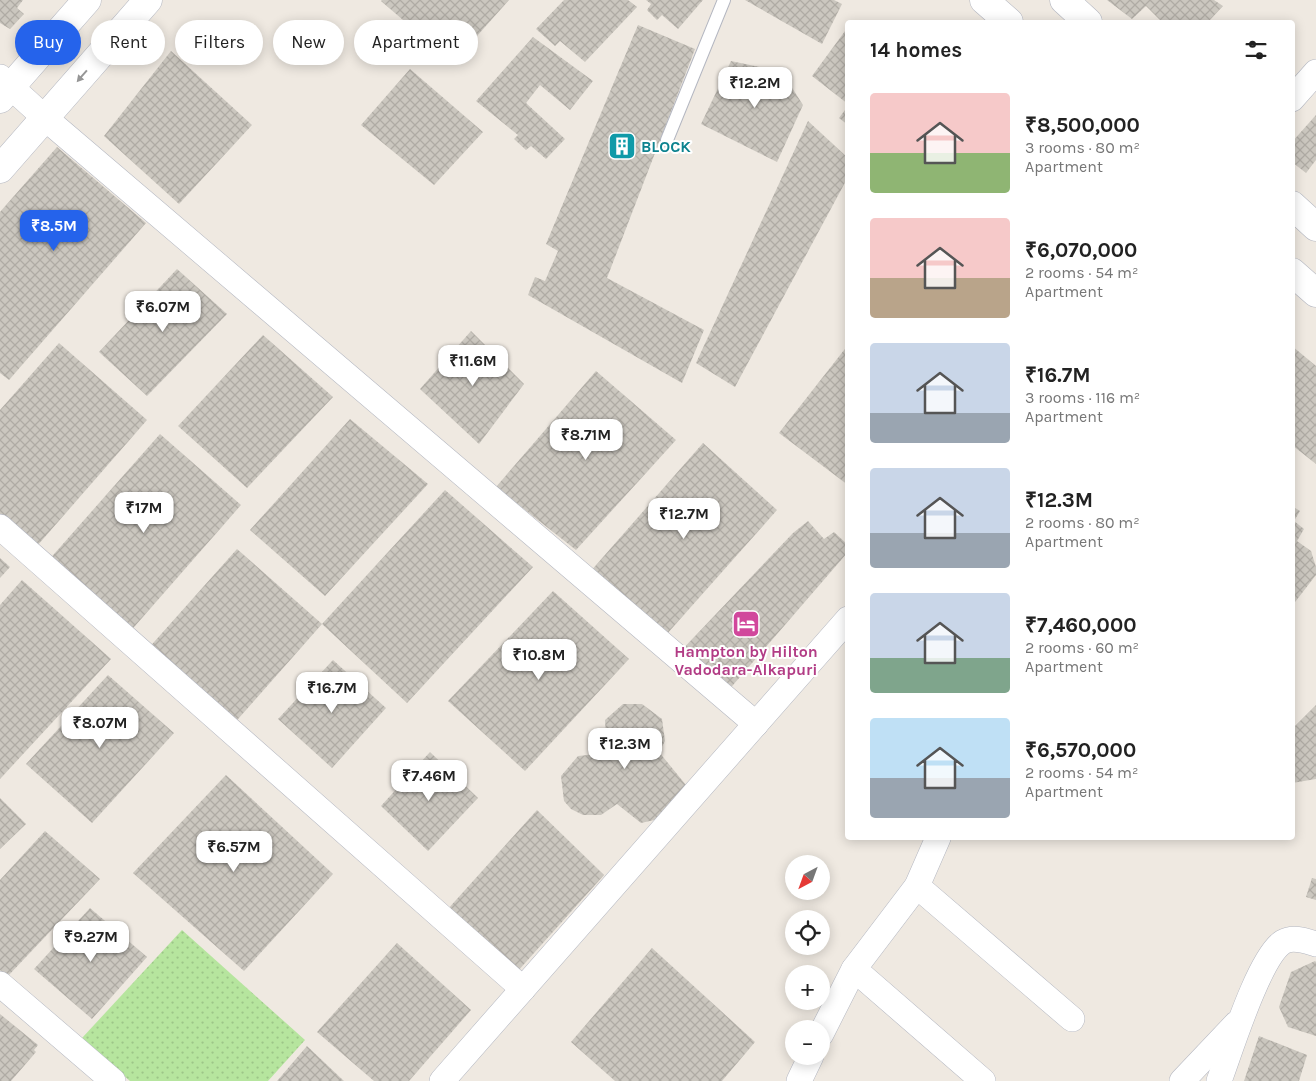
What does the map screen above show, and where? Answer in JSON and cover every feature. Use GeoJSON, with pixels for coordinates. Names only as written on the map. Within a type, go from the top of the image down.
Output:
{"type":"FeatureCollection","features":[{"type":"Feature","properties":{"kind":"street"},"geometry":{"type":"LineString","coordinates":[[87,0],[4,87],[45,118],[756,724]]}},
{"type":"Feature","properties":{"kind":"street"},"geometry":{"type":"LineString","coordinates":[[0,169],[148,0]]}},
{"type":"Feature","properties":{"kind":"street"},"geometry":{"type":"LineString","coordinates":[[984,0],[1007,20]]}},
{"type":"Feature","properties":{"kind":"street"},"geometry":{"type":"LineString","coordinates":[[1064,0],[1086,20]]}},
{"type":"Feature","properties":{"kind":"street"},"geometry":{"type":"LineString","coordinates":[[1295,96],[1316,72]]}},
{"type":"Feature","properties":{"kind":"street"},"geometry":{"type":"LineString","coordinates":[[1295,208],[1316,227]]}},
{"type":"Feature","properties":{"kind":"street"},"geometry":{"type":"LineString","coordinates":[[1295,275],[1316,293]]}},
{"type":"Feature","properties":{"kind":"street"},"geometry":{"type":"LineString","coordinates":[[0,527],[523,989]]}},
{"type":"Feature","properties":{"kind":"street"},"geometry":{"type":"LineString","coordinates":[[442,1081],[845,622]]}},
{"type":"Feature","properties":{"kind":"street"},"geometry":{"type":"LineString","coordinates":[[828,1020],[854,969],[917,886],[937,840]]}},
{"type":"Feature","properties":{"kind":"street"},"geometry":{"type":"LineString","coordinates":[[917,886],[1072,1019]]}},
{"type":"Feature","properties":{"kind":"street"},"geometry":{"type":"LineString","coordinates":[[1219,1081],[1242,1017],[1268,958],[1284,941],[1297,939],[1316,944]]}},
{"type":"Feature","properties":{"kind":"street"},"geometry":{"type":"LineString","coordinates":[[854,969],[983,1081]]}},
{"type":"Feature","properties":{"kind":"street"},"geometry":{"type":"LineString","coordinates":[[0,984],[112,1081]]}},
{"type":"Feature","properties":{"kind":"street"},"geometry":{"type":"LineString","coordinates":[[1182,1081],[1242,1017]]}},
{"type":"Feature","properties":{"kind":"street"},"geometry":{"type":"LineString","coordinates":[[799,1081],[807,1065]]}},
{"type":"Feature","properties":{"kind":"lane"},"geometry":{"type":"LineString","coordinates":[[666,140],[724,0]]}},
{"type":"Feature","properties":{"kind":"green space"},"geometry":{"type":"Polygon","coordinates":[[[182,930],[305,1040],[268,1081],[130,1081],[82,1038],[182,930]]]}},
{"type":"Feature","properties":{"kind":"building"},"geometry":{"type":"Polygon","coordinates":[[[0,0],[23,0],[17,8],[24,14],[18,20],[15,20],[15,24],[10,29],[0,23],[0,0]]]}},
{"type":"Feature","properties":{"kind":"building"},"geometry":{"type":"Polygon","coordinates":[[[509,0],[478,35],[478,20],[403,20],[381,1],[509,0]]]}},
{"type":"Feature","properties":{"kind":"building"},"geometry":{"type":"Polygon","coordinates":[[[564,0],[628,0],[637,7],[585,62],[560,41],[555,46],[536,29],[564,0]]]}},
{"type":"Feature","properties":{"kind":"building"},"geometry":{"type":"Polygon","coordinates":[[[646,0],[703,0],[678,29],[662,15],[657,20],[647,10],[651,4],[646,0]]]}},
{"type":"Feature","properties":{"kind":"building"},"geometry":{"type":"Polygon","coordinates":[[[745,0],[834,0],[842,4],[822,44],[745,0]]]}},
{"type":"Feature","properties":{"kind":"building"},"geometry":{"type":"Polygon","coordinates":[[[1107,0],[1214,0],[1223,6],[1210,20],[1160,20],[1146,6],[1132,19],[1107,0]]]}},
{"type":"Feature","properties":{"kind":"building","name":"BLOCK"},"geometry":{"type":"Polygon","coordinates":[[[638,25],[695,49],[607,278],[704,330],[682,383],[528,295],[535,277],[545,281],[558,251],[546,244],[638,25]]]}},
{"type":"Feature","properties":{"kind":"building"},"geometry":{"type":"Polygon","coordinates":[[[845,31],[845,102],[812,76],[845,31]]]}},
{"type":"Feature","properties":{"kind":"building"},"geometry":{"type":"Polygon","coordinates":[[[533,37],[593,81],[570,110],[540,85],[526,103],[565,139],[546,159],[531,146],[526,150],[514,139],[518,135],[476,101],[533,37]]]}},
{"type":"Feature","properties":{"kind":"building"},"geometry":{"type":"Polygon","coordinates":[[[171,51],[175,55],[175,65],[186,65],[252,125],[179,204],[104,136],[160,65],[165,65],[165,59],[171,51]]]}},
{"type":"Feature","properties":{"kind":"building"},"geometry":{"type":"Polygon","coordinates":[[[731,61],[782,72],[803,105],[777,162],[701,124],[731,61]]]}},
{"type":"Feature","properties":{"kind":"building"},"geometry":{"type":"Polygon","coordinates":[[[410,69],[483,132],[434,185],[361,125],[410,69]]]}},
{"type":"Feature","properties":{"kind":"building"},"geometry":{"type":"Polygon","coordinates":[[[845,110],[845,123],[839,118],[845,110]]]}},
{"type":"Feature","properties":{"kind":"building"},"geometry":{"type":"Polygon","coordinates":[[[1316,115],[1316,160],[1306,173],[1295,164],[1295,139],[1316,115]]]}},
{"type":"Feature","properties":{"kind":"building"},"geometry":{"type":"Polygon","coordinates":[[[808,121],[845,155],[845,183],[735,387],[696,363],[808,121]]]}},
{"type":"Feature","properties":{"kind":"building"},"geometry":{"type":"Polygon","coordinates":[[[57,147],[146,223],[9,380],[0,373],[0,212],[57,147]]]}},
{"type":"Feature","properties":{"kind":"building"},"geometry":{"type":"Polygon","coordinates":[[[177,269],[227,314],[147,396],[99,352],[177,269]]]}},
{"type":"Feature","properties":{"kind":"building"},"geometry":{"type":"Polygon","coordinates":[[[471,331],[524,384],[479,444],[420,389],[471,331]]]}},
{"type":"Feature","properties":{"kind":"building"},"geometry":{"type":"Polygon","coordinates":[[[263,335],[333,397],[247,488],[178,426],[263,335]]]}},
{"type":"Feature","properties":{"kind":"building"},"geometry":{"type":"Polygon","coordinates":[[[59,343],[147,420],[37,546],[0,514],[0,410],[59,343]]]}},
{"type":"Feature","properties":{"kind":"building"},"geometry":{"type":"Polygon","coordinates":[[[1295,348],[1316,366],[1316,464],[1295,447],[1295,348]]]}},
{"type":"Feature","properties":{"kind":"building"},"geometry":{"type":"Polygon","coordinates":[[[845,349],[845,483],[779,433],[845,349]]]}},
{"type":"Feature","properties":{"kind":"building"},"geometry":{"type":"Polygon","coordinates":[[[596,371],[676,440],[576,550],[496,487],[596,371]]]}},
{"type":"Feature","properties":{"kind":"building"},"geometry":{"type":"Polygon","coordinates":[[[350,419],[428,484],[325,596],[250,530],[350,419]]]}},
{"type":"Feature","properties":{"kind":"building"},"geometry":{"type":"Polygon","coordinates":[[[160,434],[241,505],[128,634],[47,562],[160,434]]]}},
{"type":"Feature","properties":{"kind":"building"},"geometry":{"type":"Polygon","coordinates":[[[703,443],[777,510],[666,635],[590,572],[703,443]]]}},
{"type":"Feature","properties":{"kind":"building"},"geometry":{"type":"Polygon","coordinates":[[[445,490],[533,567],[407,703],[322,624],[445,490]]]}},
{"type":"Feature","properties":{"kind":"building"},"geometry":{"type":"Polygon","coordinates":[[[1295,508],[1300,511],[1295,519],[1295,508]]]}},
{"type":"Feature","properties":{"kind":"building"},"geometry":{"type":"Polygon","coordinates":[[[808,521],[824,539],[834,532],[845,542],[845,555],[727,692],[678,654],[793,533],[808,521]]]}},
{"type":"Feature","properties":{"kind":"building"},"geometry":{"type":"Polygon","coordinates":[[[1295,522],[1304,529],[1297,541],[1311,551],[1316,567],[1316,575],[1295,602],[1295,522]]]}},
{"type":"Feature","properties":{"kind":"building"},"geometry":{"type":"Polygon","coordinates":[[[237,549],[322,624],[231,727],[146,651],[237,549]]]}},
{"type":"Feature","properties":{"kind":"building"},"geometry":{"type":"Polygon","coordinates":[[[0,558],[10,567],[0,578],[0,558]]]}},
{"type":"Feature","properties":{"kind":"building"},"geometry":{"type":"Polygon","coordinates":[[[22,580],[111,659],[0,779],[0,605],[22,580]]]}},
{"type":"Feature","properties":{"kind":"building"},"geometry":{"type":"Polygon","coordinates":[[[553,591],[629,659],[525,771],[448,701],[553,591]]]}},
{"type":"Feature","properties":{"kind":"building"},"geometry":{"type":"Polygon","coordinates":[[[333,660],[386,708],[332,768],[278,719],[333,660]]]}},
{"type":"Feature","properties":{"kind":"building"},"geometry":{"type":"Polygon","coordinates":[[[108,675],[174,733],[92,823],[26,764],[108,675]]]}},
{"type":"Feature","properties":{"kind":"building"},"geometry":{"type":"Polygon","coordinates":[[[623,704],[642,704],[662,719],[665,741],[659,752],[686,785],[663,818],[641,823],[617,804],[601,815],[583,815],[571,809],[564,801],[561,776],[578,756],[607,753],[605,720],[623,704]]]}},
{"type":"Feature","properties":{"kind":"building"},"geometry":{"type":"Polygon","coordinates":[[[1316,705],[1316,779],[1295,782],[1295,726],[1316,705]]]}},
{"type":"Feature","properties":{"kind":"building"},"geometry":{"type":"Polygon","coordinates":[[[430,752],[478,798],[428,851],[381,806],[430,752]]]}},
{"type":"Feature","properties":{"kind":"building"},"geometry":{"type":"Polygon","coordinates":[[[226,775],[333,874],[244,971],[133,873],[226,775]]]}},
{"type":"Feature","properties":{"kind":"building"},"geometry":{"type":"Polygon","coordinates":[[[0,798],[26,824],[0,849],[0,798]]]}},
{"type":"Feature","properties":{"kind":"building"},"geometry":{"type":"Polygon","coordinates":[[[537,810],[604,875],[517,972],[447,910],[537,810]]]}},
{"type":"Feature","properties":{"kind":"building"},"geometry":{"type":"Polygon","coordinates":[[[45,831],[100,879],[7,977],[0,970],[0,880],[45,831]]]}},
{"type":"Feature","properties":{"kind":"building"},"geometry":{"type":"Polygon","coordinates":[[[1312,878],[1316,879],[1316,900],[1306,897],[1312,878]]]}},
{"type":"Feature","properties":{"kind":"building"},"geometry":{"type":"Polygon","coordinates":[[[90,908],[147,957],[92,1019],[34,969],[90,908]]]}},
{"type":"Feature","properties":{"kind":"building"},"geometry":{"type":"Polygon","coordinates":[[[397,943],[471,1010],[409,1081],[374,1081],[317,1032],[397,943]]]}},
{"type":"Feature","properties":{"kind":"building"},"geometry":{"type":"Polygon","coordinates":[[[652,948],[755,1042],[722,1081],[615,1081],[571,1042],[652,948]]]}},
{"type":"Feature","properties":{"kind":"building"},"geometry":{"type":"Polygon","coordinates":[[[1315,961],[1316,1036],[1288,1027],[1279,1007],[1291,972],[1315,961]]]}},
{"type":"Feature","properties":{"kind":"building"},"geometry":{"type":"Polygon","coordinates":[[[0,1014],[38,1045],[34,1050],[36,1052],[11,1081],[0,1081],[0,1014]]]}},
{"type":"Feature","properties":{"kind":"building"},"geometry":{"type":"Polygon","coordinates":[[[1259,1036],[1307,1055],[1299,1081],[1244,1081],[1259,1036]]]}},
{"type":"Feature","properties":{"kind":"building"},"geometry":{"type":"Polygon","coordinates":[[[307,1046],[344,1081],[277,1081],[307,1046]]]}},
{"type":"Feature","properties":{"kind":"place","name":"BLOCK"},"geometry":{"type":"Point","coordinates":[622,146]}},
{"type":"Feature","properties":{"kind":"place","name":"Hampton by Hilton Vadodara-Alkapuri"},"geometry":{"type":"Point","coordinates":[746,624]}}]}
